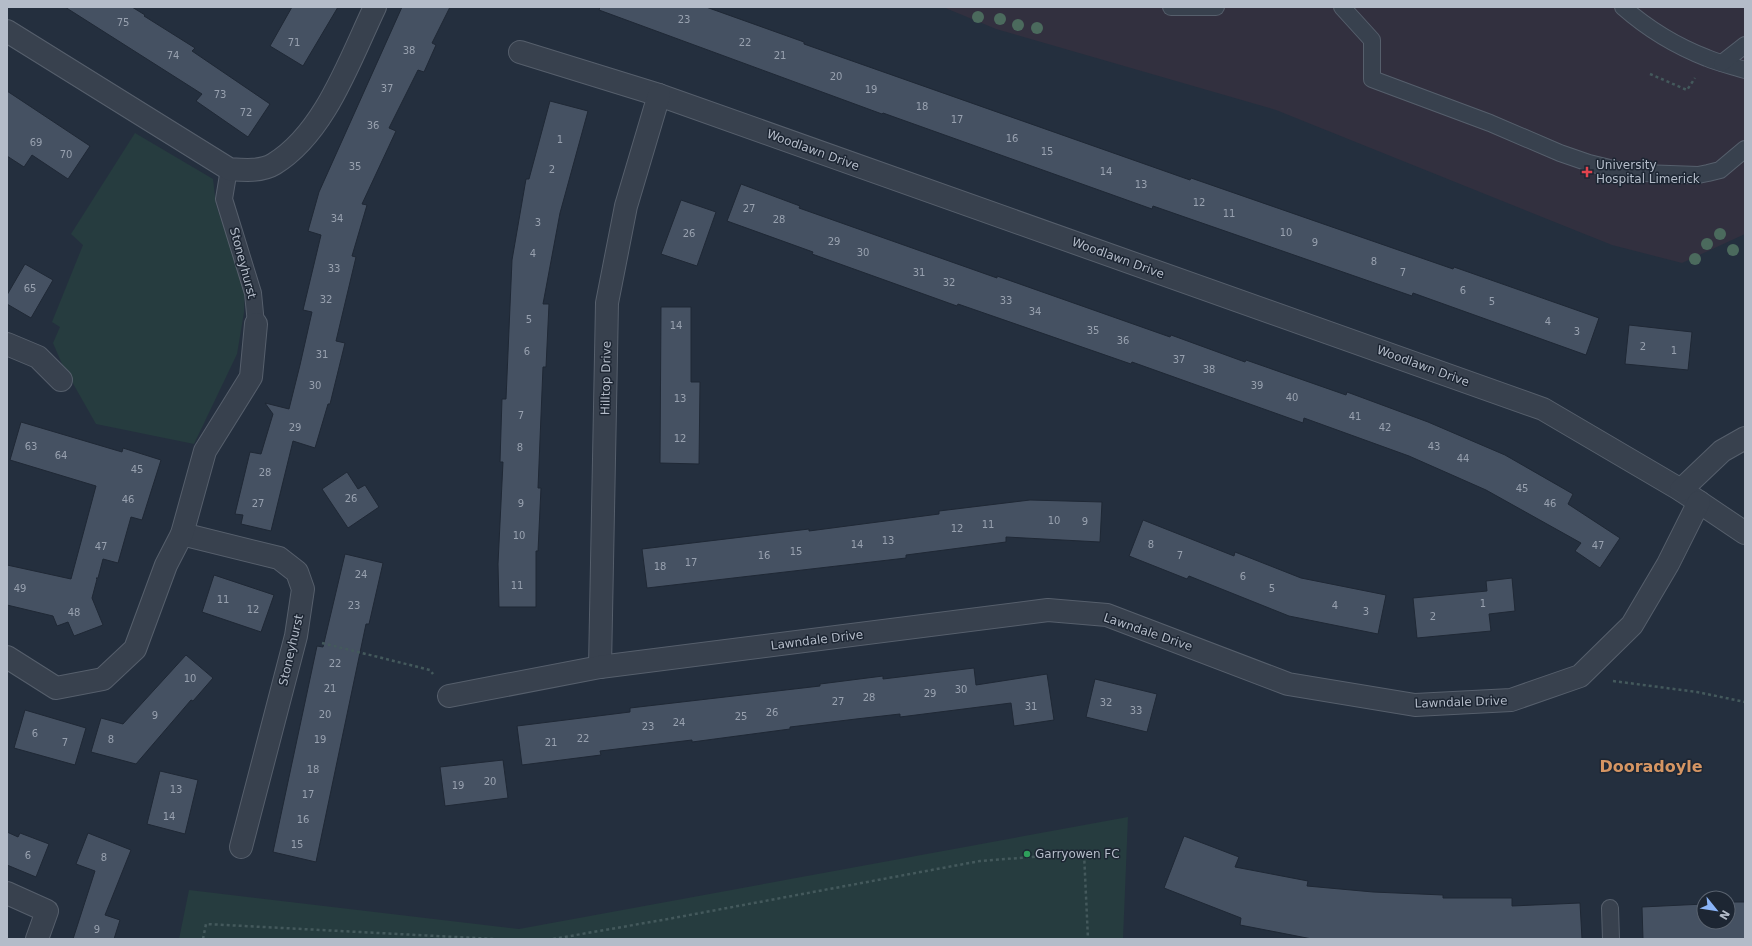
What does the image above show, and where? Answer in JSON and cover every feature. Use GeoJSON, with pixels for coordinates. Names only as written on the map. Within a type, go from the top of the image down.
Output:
{"type":"FeatureCollection","features":[{"type":"Feature","properties":{"kind":"street"},"geometry":{"type":"LineString","coordinates":[[7,31],[229,169],[246,171],[273,165],[305,138],[327,106],[374,7]]}},
{"type":"Feature","properties":{"kind":"street","name":"Woodlawn Drive"},"geometry":{"type":"LineString","coordinates":[[520,52],[659,95],[1543,409],[1690,496],[1745,533]]}},
{"type":"Feature","properties":{"kind":"street","name":"Hilltop Drive"},"geometry":{"type":"LineString","coordinates":[[600,667],[607,303],[626,206],[659,95]]}},
{"type":"Feature","properties":{"kind":"street","name":"Stoneyhurst"},"geometry":{"type":"LineString","coordinates":[[7,657],[56,688],[102,679],[135,649],[166,565],[182,534],[205,452],[251,377],[256,324]]}},
{"type":"Feature","properties":{"kind":"street"},"geometry":{"type":"LineString","coordinates":[[7,344],[38,357],[62,380]]}},
{"type":"Feature","properties":{"kind":"street","name":"Lawndale Drive"},"geometry":{"type":"LineString","coordinates":[[449,696],[600,667],[1048,610],[1107,615],[1288,684],[1415,705],[1511,700],[1580,676],[1632,625],[1668,564],[1690,496],[1722,450],[1745,438]]}},
{"type":"Feature","properties":{"kind":"street","name":"Stoneyhurst"},"geometry":{"type":"LineString","coordinates":[[182,534],[279,558],[297,572],[303,589],[296,636],[241,847]]}},
{"type":"Feature","properties":{"kind":"street"},"geometry":{"type":"LineString","coordinates":[[7,893],[47,911],[37,939]]}},
{"type":"Feature","properties":{"kind":"lane"},"geometry":{"type":"LineString","coordinates":[[1171,7],[1216,7]]}},
{"type":"Feature","properties":{"kind":"lane"},"geometry":{"type":"LineString","coordinates":[[1342,7],[1372,40],[1372,79],[1490,123],[1581,161],[1622,171],[1698,175],[1720,170],[1745,149]]}},
{"type":"Feature","properties":{"kind":"lane"},"geometry":{"type":"LineString","coordinates":[[1623,7],[1645,26],[1674,43],[1715,61],[1745,70]]}},
{"type":"Feature","properties":{"kind":"lane"},"geometry":{"type":"LineString","coordinates":[[1715,61],[1745,45]]}},
{"type":"Feature","properties":{"kind":"lane","name":"Stoneyhurst"},"geometry":{"type":"LineString","coordinates":[[229,169],[224,199],[253,293],[256,324]]}},
{"type":"Feature","properties":{"kind":"lane"},"geometry":{"type":"LineString","coordinates":[[1610,908],[1611,939]]}},
{"type":"Feature","properties":{"kind":"path"},"geometry":{"type":"LineString","coordinates":[[1650,74],[1687,90],[1715,61]]}},
{"type":"Feature","properties":{"kind":"path"},"geometry":{"type":"LineString","coordinates":[[296,636],[430,670],[449,696]]}},
{"type":"Feature","properties":{"kind":"path"},"geometry":{"type":"LineString","coordinates":[[1580,676],[1697,692],[1745,702]]}},
{"type":"Feature","properties":{"kind":"path"},"geometry":{"type":"LineString","coordinates":[[553,939],[980,861],[1084,853],[1088,939]]}},
{"type":"Feature","properties":{"kind":"path"},"geometry":{"type":"LineString","coordinates":[[203,939],[206,924],[494,939]]}},
{"type":"Feature","properties":{"kind":"shaded area","name":"University Hospital Limerick"},"geometry":{"type":"Polygon","coordinates":[[[943,7],[1745,7],[1745,234],[1682,263],[1612,245],[1276,110],[996,29],[943,7]]]}},
{"type":"Feature","properties":{"kind":"green space"},"geometry":{"type":"Polygon","coordinates":[[[135,133],[213,179],[216,205],[245,288],[244,312],[237,354],[194,444],[96,424],[62,364],[53,343],[60,327],[52,322],[83,245],[71,234],[135,133]]]}},
{"type":"Feature","properties":{"kind":"green space","name":"Garryowen FC"},"geometry":{"type":"Polygon","coordinates":[[[1128,817],[1123,939],[179,939],[189,890],[519,929],[1128,817]]]}},
{"type":"Feature","properties":{"kind":"building"},"geometry":{"type":"Polygon","coordinates":[[[65,7],[132,7],[195,48],[192,51],[270,104],[248,137],[196,101],[202,94],[65,7]]]}},
{"type":"Feature","properties":{"kind":"building"},"geometry":{"type":"Polygon","coordinates":[[[292,7],[338,7],[303,66],[270,46],[292,7]]]}},
{"type":"Feature","properties":{"kind":"building"},"geometry":{"type":"Polygon","coordinates":[[[402,7],[450,7],[432,43],[436,45],[424,72],[418,70],[389,128],[396,131],[362,204],[367,205],[352,256],[356,257],[336,341],[345,343],[330,404],[328,404],[315,448],[293,441],[271,531],[241,524],[243,515],[235,514],[250,452],[261,454],[273,414],[265,403],[289,409],[300,365],[312,312],[303,310],[321,235],[308,231],[319,192],[402,7]]]}},
{"type":"Feature","properties":{"kind":"building"},"geometry":{"type":"Polygon","coordinates":[[[600,7],[706,7],[804,42],[804,44],[1190,180],[1191,178],[1599,318],[1586,355],[1413,293],[1412,296],[1153,206],[1152,209],[883,113],[882,114],[599,10],[600,7]]]}},
{"type":"Feature","properties":{"kind":"building"},"geometry":{"type":"Polygon","coordinates":[[[7,91],[90,146],[68,179],[32,155],[24,167],[7,156],[7,91]]]}},
{"type":"Feature","properties":{"kind":"building"},"geometry":{"type":"Polygon","coordinates":[[[550,101],[588,111],[560,213],[543,304],[549,304],[546,367],[543,367],[538,488],[541,488],[538,551],[536,551],[536,607],[499,607],[498,564],[503,462],[500,462],[502,399],[506,399],[512,260],[526,179],[529,179],[550,101]]]}},
{"type":"Feature","properties":{"kind":"building"},"geometry":{"type":"Polygon","coordinates":[[[741,184],[800,206],[799,208],[997,278],[997,276],[1170,337],[1171,335],[1245,362],[1246,360],[1346,395],[1347,392],[1428,422],[1505,455],[1573,494],[1568,504],[1620,538],[1600,568],[1575,551],[1581,543],[1486,490],[1409,456],[1304,418],[1303,423],[1132,362],[1131,364],[958,304],[957,306],[812,254],[813,252],[727,221],[741,184]]]}},
{"type":"Feature","properties":{"kind":"building"},"geometry":{"type":"Polygon","coordinates":[[[681,200],[716,212],[697,266],[661,254],[681,200]]]}},
{"type":"Feature","properties":{"kind":"building"},"geometry":{"type":"Polygon","coordinates":[[[25,264],[53,280],[31,318],[7,304],[7,295],[25,264]]]}},
{"type":"Feature","properties":{"kind":"building"},"geometry":{"type":"Polygon","coordinates":[[[661,307],[691,307],[691,382],[700,382],[699,464],[660,463],[661,307]]]}},
{"type":"Feature","properties":{"kind":"building"},"geometry":{"type":"Polygon","coordinates":[[[1629,325],[1692,332],[1688,370],[1625,364],[1629,325]]]}},
{"type":"Feature","properties":{"kind":"building"},"geometry":{"type":"Polygon","coordinates":[[[21,422],[122,452],[123,448],[161,460],[142,520],[131,517],[118,563],[103,559],[98,578],[96,578],[92,598],[103,625],[74,636],[68,622],[57,626],[53,616],[7,605],[7,565],[71,579],[96,486],[10,460],[21,422]]]}},
{"type":"Feature","properties":{"kind":"building"},"geometry":{"type":"Polygon","coordinates":[[[347,472],[358,489],[365,485],[379,507],[348,528],[322,489],[347,472]]]}},
{"type":"Feature","properties":{"kind":"building"},"geometry":{"type":"Polygon","coordinates":[[[1030,500],[1102,502],[1100,542],[1006,537],[1006,542],[906,555],[906,558],[647,588],[642,549],[809,529],[809,531],[939,514],[939,511],[1030,500]]]}},
{"type":"Feature","properties":{"kind":"building"},"geometry":{"type":"Polygon","coordinates":[[[1143,520],[1234,556],[1235,552],[1301,578],[1386,595],[1378,634],[1289,616],[1189,576],[1187,579],[1129,556],[1143,520]]]}},
{"type":"Feature","properties":{"kind":"building"},"geometry":{"type":"Polygon","coordinates":[[[345,554],[383,563],[369,624],[366,624],[316,862],[273,852],[317,646],[323,647],[345,554]]]}},
{"type":"Feature","properties":{"kind":"building"},"geometry":{"type":"Polygon","coordinates":[[[214,575],[274,595],[261,632],[202,612],[214,575]]]}},
{"type":"Feature","properties":{"kind":"building"},"geometry":{"type":"Polygon","coordinates":[[[1512,578],[1515,611],[1489,614],[1491,631],[1417,638],[1413,598],[1487,591],[1486,581],[1512,578]]]}},
{"type":"Feature","properties":{"kind":"building"},"geometry":{"type":"Polygon","coordinates":[[[186,655],[213,678],[193,701],[191,700],[136,764],[91,752],[101,718],[123,724],[186,655]]]}},
{"type":"Feature","properties":{"kind":"building"},"geometry":{"type":"Polygon","coordinates":[[[974,668],[976,685],[1047,674],[1054,720],[1014,726],[1011,703],[900,717],[900,714],[856,719],[790,727],[790,729],[692,742],[692,740],[600,751],[601,755],[522,765],[517,726],[630,712],[630,708],[820,686],[820,684],[883,676],[883,679],[974,668]]]}},
{"type":"Feature","properties":{"kind":"building"},"geometry":{"type":"Polygon","coordinates":[[[1095,679],[1157,694],[1147,732],[1086,717],[1095,679]]]}},
{"type":"Feature","properties":{"kind":"building"},"geometry":{"type":"Polygon","coordinates":[[[25,710],[86,728],[75,765],[14,748],[25,710]]]}},
{"type":"Feature","properties":{"kind":"building"},"geometry":{"type":"Polygon","coordinates":[[[503,760],[508,798],[445,806],[440,767],[503,760]]]}},
{"type":"Feature","properties":{"kind":"building"},"geometry":{"type":"Polygon","coordinates":[[[160,771],[198,780],[185,834],[147,824],[160,771]]]}},
{"type":"Feature","properties":{"kind":"building"},"geometry":{"type":"Polygon","coordinates":[[[7,832],[18,837],[20,833],[49,844],[36,877],[7,865],[7,832]]]}},
{"type":"Feature","properties":{"kind":"building"},"geometry":{"type":"Polygon","coordinates":[[[88,833],[131,850],[105,915],[120,920],[114,939],[73,939],[95,871],[76,864],[88,833]]]}},
{"type":"Feature","properties":{"kind":"building"},"geometry":{"type":"Polygon","coordinates":[[[1184,836],[1239,857],[1235,867],[1308,881],[1307,886],[1373,892],[1443,895],[1443,898],[1512,898],[1512,906],[1580,903],[1582,939],[1312,939],[1240,925],[1241,918],[1164,888],[1184,836]]]}},
{"type":"Feature","properties":{"kind":"building"},"geometry":{"type":"Polygon","coordinates":[[[1736,902],[1745,902],[1745,939],[1643,939],[1642,907],[1696,904],[1696,930],[1736,930],[1736,902]]]}},
{"type":"Feature","properties":{"kind":"place","name":"University Hospital Limerick"},"geometry":{"type":"Point","coordinates":[1587,172]}},
{"type":"Feature","properties":{"kind":"place","name":"Garryowen FC"},"geometry":{"type":"Point","coordinates":[1027,854]}},
{"type":"Feature","properties":{"kind":"district","name":"Dooradoyle"},"geometry":{"type":"Point","coordinates":[1651,766]}}]}
